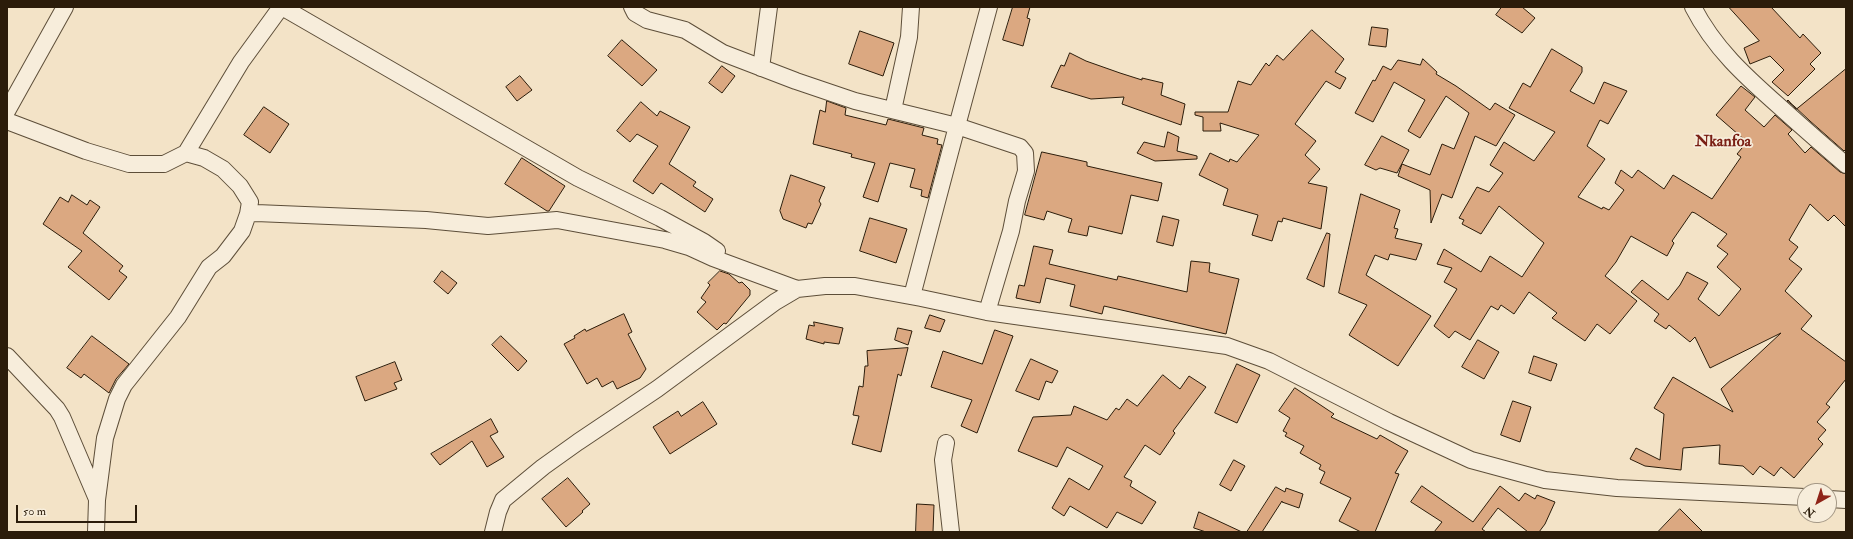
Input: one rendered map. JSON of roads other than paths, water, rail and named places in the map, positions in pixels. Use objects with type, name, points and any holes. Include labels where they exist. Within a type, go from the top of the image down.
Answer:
[{"type":"street","points":[[7,111],[65,7]]},
{"type":"street","points":[[7,121],[79,148],[129,164],[164,164],[186,153],[242,62],[281,7],[578,178],[704,242],[744,270]]},
{"type":"street","points":[[632,7],[635,13],[647,20],[686,30],[723,53],[761,68],[855,100],[957,126],[1020,147],[1025,153],[1027,162],[1026,171],[1017,202],[1011,232],[987,312]]},
{"type":"street","points":[[761,68],[769,7]]},
{"type":"street","points":[[893,110],[909,37],[911,7]]},
{"type":"street","points":[[912,296],[989,7]]},
{"type":"street","points":[[1693,7],[1700,22],[1718,47],[1740,72],[1846,165]]},
{"type":"street","points":[[96,532],[97,500],[105,438],[117,399],[124,385],[178,317],[209,267],[223,256],[242,231],[248,214],[250,202],[240,186],[223,169],[204,158],[186,153]]},
{"type":"street","points":[[248,214],[256,213],[426,220],[488,226],[557,220],[665,240],[689,247],[744,270],[797,289]]},
{"type":"street","points":[[493,532],[503,500],[513,490],[578,442],[657,389],[775,302],[797,289],[825,286],[855,286],[912,296],[987,312],[1235,349],[1269,361],[1389,422],[1471,460],[1546,480],[1617,488],[1797,497]]},
{"type":"street","points":[[7,356],[57,409],[62,417],[97,500]]},
{"type":"street","points":[[946,443],[943,460],[951,532]]},
{"type":"district","name":"Nkanfoa","points":[[1723,143]]}]
